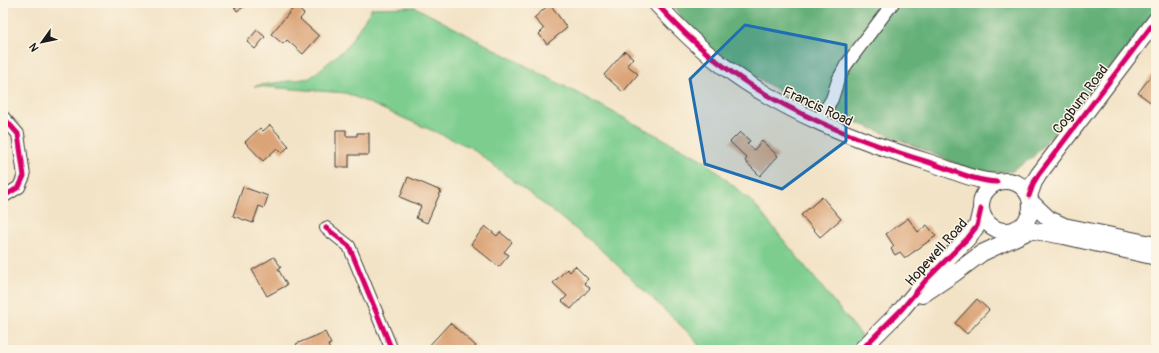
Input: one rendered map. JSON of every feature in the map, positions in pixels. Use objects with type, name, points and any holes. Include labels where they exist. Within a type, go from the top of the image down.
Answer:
[{"type":"street","name":"Francis Road","points":[[656,3],[694,42],[722,66],[765,94],[819,120],[901,154],[959,181],[973,191],[982,205]]},
{"type":"street","points":[[819,120],[832,99],[838,80],[846,65],[893,3]]},
{"type":"street","name":"Cogburn Road","points":[[1030,199],[1034,182],[1039,174],[1077,126],[1100,93],[1156,20]]},
{"type":"street","name":"Cogburn Road","points":[[1003,181],[1024,173],[1034,165],[1100,93]]},
{"type":"street","points":[[3,117],[18,134],[24,176],[19,187],[3,197]]},
{"type":"street","name":"Francis Road","points":[[901,154],[976,179],[1003,181]]},
{"type":"street","points":[[1156,245],[1064,226],[1049,219],[1030,199],[1021,186],[1003,181],[990,187],[984,193],[982,205],[984,217],[995,228],[1077,239],[1156,257]]},
{"type":"street","points":[[919,297],[1024,224],[1031,210],[1030,199]]},
{"type":"street","name":"Hopewell Road","points":[[861,350],[902,309],[926,280],[973,232],[979,220],[982,205]]},
{"type":"street","points":[[326,228],[349,246],[392,350]]},
{"type":"street","name":"Hopewell Road","points":[[902,309],[919,297],[978,241],[989,234],[1017,230]]},
{"type":"highlighted area","points":[[745,25],[846,45],[846,141],[782,189],[705,164],[690,79]]},
{"type":"green space","points":[[671,3],[1156,3],[1156,16],[1032,158],[1012,171],[980,174],[896,138],[782,93],[698,41]]},
{"type":"green space","points":[[415,7],[705,161],[754,204],[861,335],[871,350],[702,350],[692,336],[596,245],[470,147],[346,93],[254,86],[310,78],[347,47],[372,8]]},
{"type":"building","points":[[232,3],[250,3],[237,11]]},
{"type":"building","points":[[550,4],[567,28],[547,44],[539,34],[544,29],[534,18]]},
{"type":"building","points":[[295,6],[304,14],[300,19],[319,36],[303,54],[287,40],[283,44],[271,34]]},
{"type":"building","points":[[257,30],[265,37],[255,49],[247,42]]},
{"type":"building","points":[[625,51],[633,58],[627,65],[638,74],[623,92],[604,75]]},
{"type":"building","points":[[1156,69],[1156,106],[1138,93]]},
{"type":"building","points":[[270,125],[289,146],[282,153],[277,148],[263,161],[245,142],[260,128],[263,131]]},
{"type":"building","points":[[336,130],[346,130],[346,136],[357,136],[357,133],[369,133],[369,155],[349,155],[349,167],[336,167]]},
{"type":"building","points":[[740,132],[750,141],[747,144],[754,150],[762,141],[778,156],[760,176],[745,161],[747,158],[730,142]]},
{"type":"building","points":[[408,177],[441,191],[427,223],[416,218],[421,206],[400,197]]},
{"type":"building","points":[[243,187],[268,196],[264,208],[259,206],[253,223],[233,216]]},
{"type":"building","points":[[822,197],[841,219],[820,237],[801,215]]},
{"type":"building","points":[[908,218],[918,232],[927,225],[936,236],[905,258],[900,252],[895,255],[891,249],[894,246],[886,234]]},
{"type":"building","points":[[485,226],[497,236],[500,232],[512,242],[504,252],[509,255],[499,267],[471,244]]},
{"type":"building","points":[[274,257],[281,267],[278,269],[287,285],[267,296],[252,270]]},
{"type":"building","points":[[575,266],[588,279],[584,283],[590,288],[571,309],[562,301],[567,296],[553,283],[567,269],[570,272]]},
{"type":"building","points":[[977,299],[989,310],[967,334],[955,323]]},
{"type":"building","points":[[450,323],[476,346],[472,350],[427,350],[426,349]]},
{"type":"building","points":[[325,332],[331,344],[328,345],[330,350],[299,350],[296,344]]},
{"type":"cycle path","points":[[656,3],[688,36],[722,65],[769,96],[795,110],[847,134],[874,144],[970,177],[997,182]]},
{"type":"cycle path","points":[[1029,196],[1034,182],[1039,174],[1156,20]]},
{"type":"cycle path","points":[[3,117],[18,134],[24,176],[19,187],[3,197]]},
{"type":"cycle path","points":[[861,350],[902,309],[926,280],[967,239],[977,226],[981,209]]},
{"type":"cycle path","points":[[326,228],[349,246],[392,350]]}]
